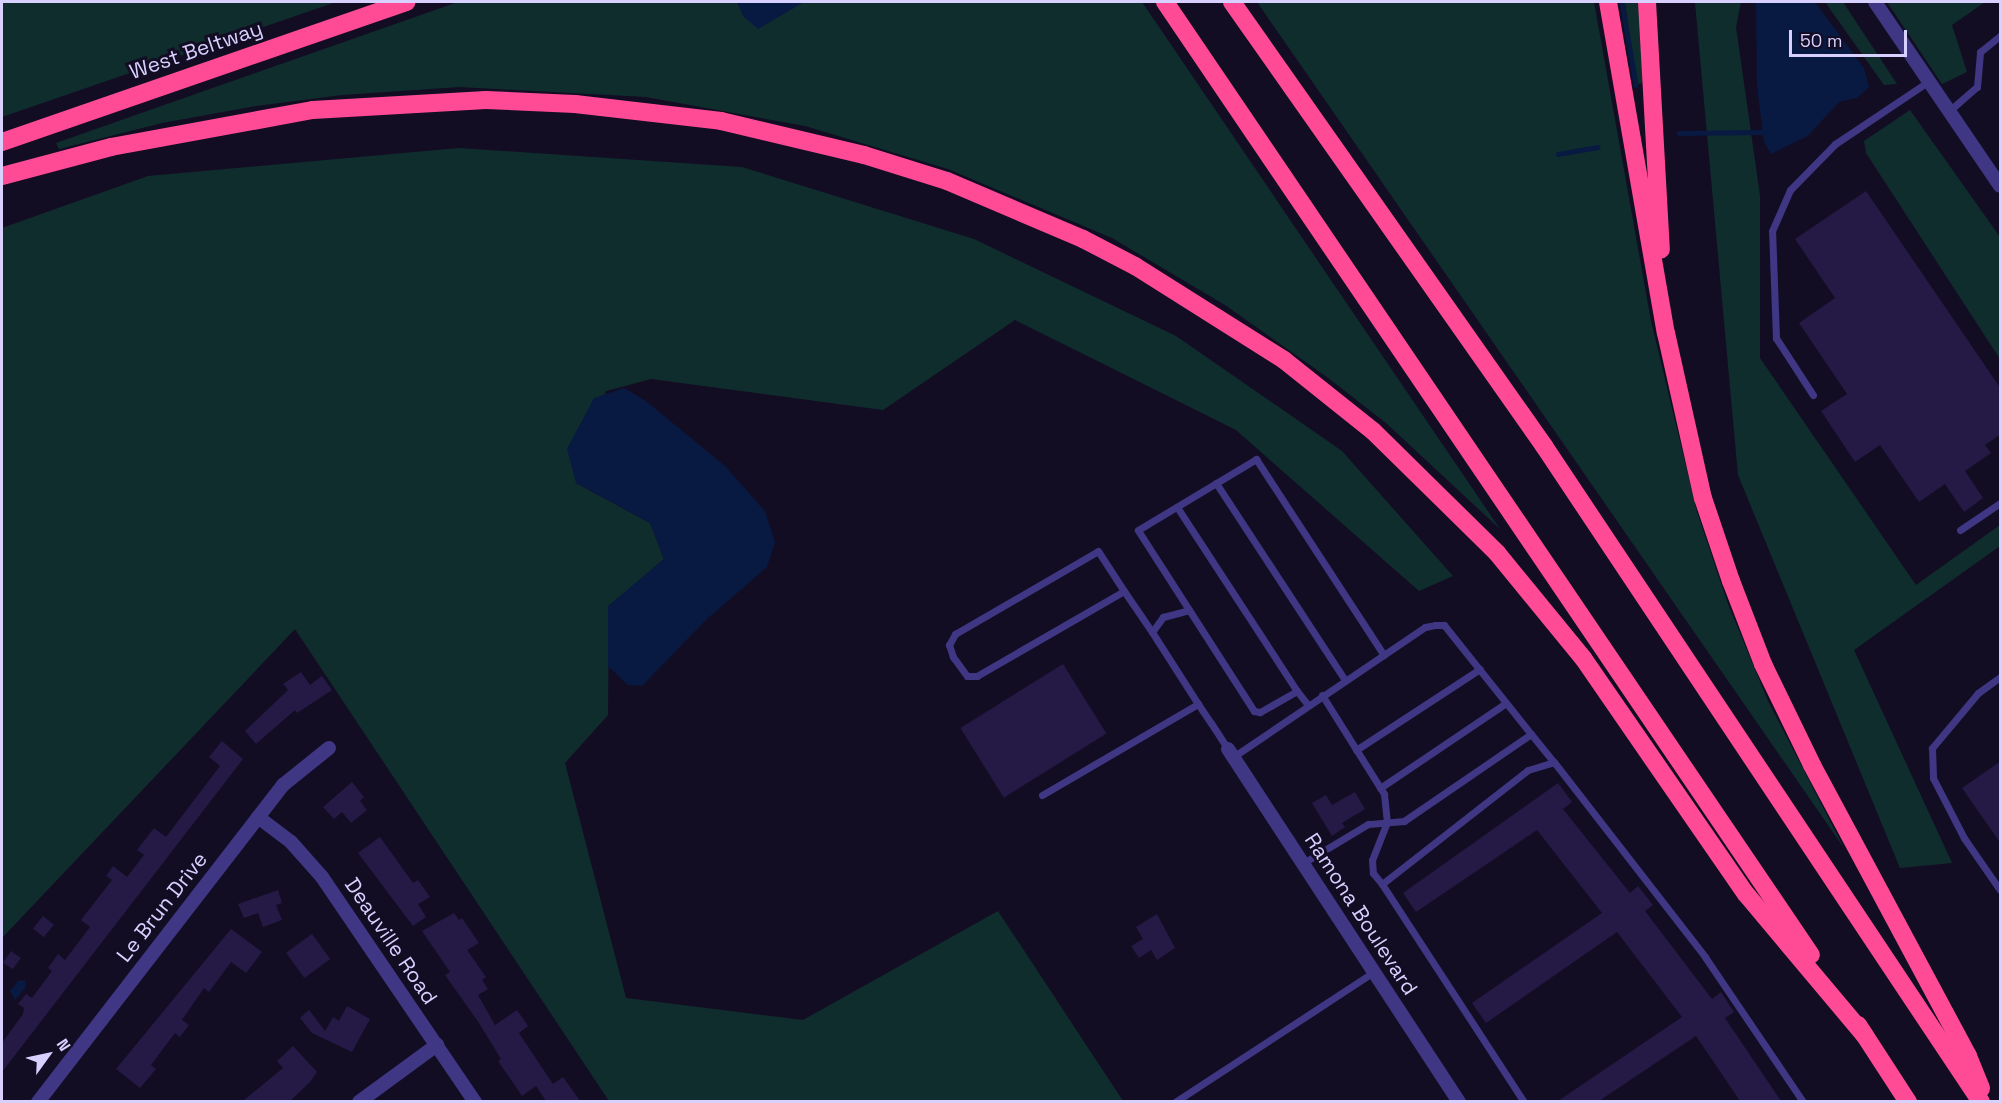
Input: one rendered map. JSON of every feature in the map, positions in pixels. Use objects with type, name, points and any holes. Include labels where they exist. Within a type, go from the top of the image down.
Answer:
[{"type":"highway","name":"West Beltway","points":[[2,142],[406,2]]},
{"type":"highway","points":[[1165,2],[1908,1101]]},
{"type":"highway","points":[[1232,2],[1544,446],[1981,1101]]},
{"type":"highway","points":[[1608,2],[1666,333],[1703,498],[1763,664],[1812,765],[1968,1056],[1987,1101]]},
{"type":"highway","points":[[1647,2],[1666,333]]},
{"type":"highway","points":[[2,176],[111,147],[313,110],[486,100],[575,104],[721,121],[864,154],[947,181],[1083,239],[1135,266],[1284,360],[1373,431],[1489,545],[1583,658],[1746,894],[1865,1036]]},
{"type":"street","points":[[1875,2],[2001,186]]},
{"type":"street","name":"Le Brun Drive","points":[[38,1101],[284,785],[329,748]]},
{"type":"street","name":"Ramona Boulevard","points":[[1231,753],[1459,1101]]},
{"type":"street","name":"Deauville Road","points":[[258,817],[291,842],[322,877],[476,1101]]},
{"type":"street","points":[[358,1101],[437,1045]]},
{"type":"lane","points":[[1949,111],[1977,87],[1980,52],[2001,36]]},
{"type":"lane","points":[[1813,394],[1776,338],[1772,231],[1790,190],[1835,144],[1929,81]]},
{"type":"lane","points":[[1297,691],[1260,712],[1254,711],[1138,530],[1256,459],[1384,655]]},
{"type":"lane","points":[[1216,483],[1346,680]]},
{"type":"lane","points":[[1960,530],[2001,503]]},
{"type":"lane","points":[[1177,507],[1308,705]]},
{"type":"lane","points":[[1124,591],[977,676],[967,675],[953,657],[949,645],[955,634],[1098,551],[1231,753],[1425,627],[1444,625],[1554,762],[1705,957],[1803,1101]]},
{"type":"lane","points":[[1152,632],[1163,617],[1189,610]]},
{"type":"lane","points":[[1356,750],[1480,669]]},
{"type":"lane","points":[[2001,677],[1978,693],[1932,748],[1933,778],[1964,838],[2001,890]]},
{"type":"lane","points":[[1322,695],[1380,789],[1387,822],[1372,860],[1373,873],[1524,1101]]},
{"type":"lane","points":[[1380,789],[1506,703]]},
{"type":"lane","points":[[1042,795],[1198,704]]},
{"type":"lane","points":[[1303,863],[1368,824],[1404,821],[1531,734]]},
{"type":"lane","points":[[1382,884],[1528,770],[1554,762]]},
{"type":"lane","points":[[1174,1101],[1374,972]]},
{"type":"green space","points":[[2,2],[336,2],[2,117]]},
{"type":"green space","points":[[458,2],[737,2],[744,17],[804,2],[1142,2],[1500,529],[1386,423],[1327,377],[1225,305],[1112,238],[948,169],[805,126],[646,97],[459,87],[342,95],[256,106],[162,123],[59,149],[56,143]]},
{"type":"green space","points":[[1257,2],[1594,2],[1651,321],[1697,512],[1728,604],[1768,701],[1844,848]]},
{"type":"green space","points":[[1625,2],[1641,2],[1643,73],[1642,83],[1636,85]]},
{"type":"green space","points":[[1695,2],[1741,2],[1736,27],[1760,196],[1760,358],[1916,585],[2000,525],[2000,546],[1854,650],[1952,863],[1900,868],[1738,475]]},
{"type":"green space","points":[[1825,2],[1843,2],[1897,84],[1884,85]]},
{"type":"green space","points":[[1887,2],[1985,2],[1952,25],[1967,72],[1942,84]]},
{"type":"green space","points":[[1910,110],[2000,237],[2000,359],[1866,153],[1864,141]]},
{"type":"green space","points":[[459,148],[742,167],[974,239],[1176,336],[1342,451],[1453,576],[1419,591],[1236,430],[1015,320],[883,410],[651,379],[606,391],[576,483],[650,523],[664,559],[609,606],[608,715],[565,763],[626,998],[803,1020],[998,911],[1123,1101],[609,1101],[295,629],[2,938],[2,228],[148,176]]},
{"type":"water","points":[[737,2],[804,2],[758,29],[744,17]]},
{"type":"water","points":[[1756,2],[1815,2],[1864,68],[1869,87],[1857,98],[1839,102],[1808,136],[1771,154],[1764,142],[1757,87]]},
{"type":"water","points":[[624,388],[646,401],[725,466],[765,511],[775,542],[767,567],[707,619],[642,686],[628,685],[608,666],[608,606],[664,559],[650,523],[576,483],[567,449],[594,398]]},
{"type":"water","points":[[25,980],[26,987],[15,1000],[10,991],[18,981]]},
{"type":"building","points":[[1866,191],[2001,389],[2001,434],[1985,445],[1991,453],[1965,471],[1983,498],[1964,512],[1945,484],[1919,502],[1880,445],[1855,462],[1821,411],[1847,394],[1799,323],[1835,298],[1795,239]]},
{"type":"building","points":[[1063,664],[1106,734],[1004,798],[960,728]]},
{"type":"building","points":[[301,672],[310,685],[322,676],[332,690],[297,713],[295,710],[256,744],[245,731],[288,690],[283,684]]},
{"type":"building","points":[[222,741],[243,759],[2,1072],[2,1043],[23,1014],[24,1008],[18,1004],[26,994],[32,998],[52,971],[48,968],[58,954],[65,960],[90,927],[81,920],[112,880],[106,876],[113,866],[127,877],[144,855],[137,850],[154,828],[166,837],[220,766],[209,757]]},
{"type":"building","points":[[2001,761],[2001,844],[1962,788]]},
{"type":"building","points":[[352,782],[364,797],[360,801],[367,810],[351,823],[342,812],[334,819],[323,807]]},
{"type":"building","points":[[1558,783],[1572,802],[1563,809],[1630,893],[1638,886],[1653,905],[1645,911],[1712,999],[1721,992],[1734,1012],[1725,1018],[1781,1101],[1740,1101],[1696,1036],[1599,1101],[1558,1101],[1682,1017],[1617,932],[1486,1023],[1472,1003],[1602,913],[1537,830],[1416,912],[1403,893]]},
{"type":"building","points":[[1355,792],[1365,809],[1342,823],[1345,827],[1332,836],[1312,803],[1326,795],[1332,805]]},
{"type":"building","points":[[380,837],[413,883],[418,880],[430,897],[418,904],[426,917],[413,926],[358,853]]},
{"type":"building","points":[[278,890],[282,903],[276,905],[282,920],[263,927],[258,913],[244,918],[238,904]]},
{"type":"building","points":[[454,913],[459,920],[462,918],[479,943],[467,950],[486,977],[482,980],[488,989],[478,995],[495,1025],[517,1010],[528,1026],[519,1033],[553,1084],[563,1077],[580,1101],[546,1101],[536,1086],[522,1096],[498,1061],[501,1059],[445,975],[450,972],[422,931]]},
{"type":"building","points":[[1157,914],[1175,948],[1157,960],[1151,950],[1139,958],[1131,946],[1143,939],[1136,927]]},
{"type":"building","points":[[43,916],[54,925],[44,937],[33,928]]},
{"type":"building","points":[[231,929],[262,952],[246,973],[231,962],[209,992],[204,988],[182,1020],[189,1025],[180,1037],[175,1033],[151,1065],[156,1069],[140,1088],[116,1069]]},
{"type":"building","points":[[312,934],[330,959],[304,978],[286,953]]},
{"type":"building","points":[[11,951],[21,958],[13,969],[3,962]]},
{"type":"building","points":[[347,1006],[370,1019],[352,1052],[312,1033],[300,1018],[309,1010],[325,1031],[333,1017],[339,1021]]},
{"type":"building","points":[[293,1046],[317,1072],[310,1082],[290,1101],[243,1101],[283,1068],[277,1061]]},
{"type":"waterway","points":[[1622,2],[1636,85]]},
{"type":"waterway","points":[[1679,133],[1763,132]]},
{"type":"waterway","points":[[1558,154],[1597,147]]}]
